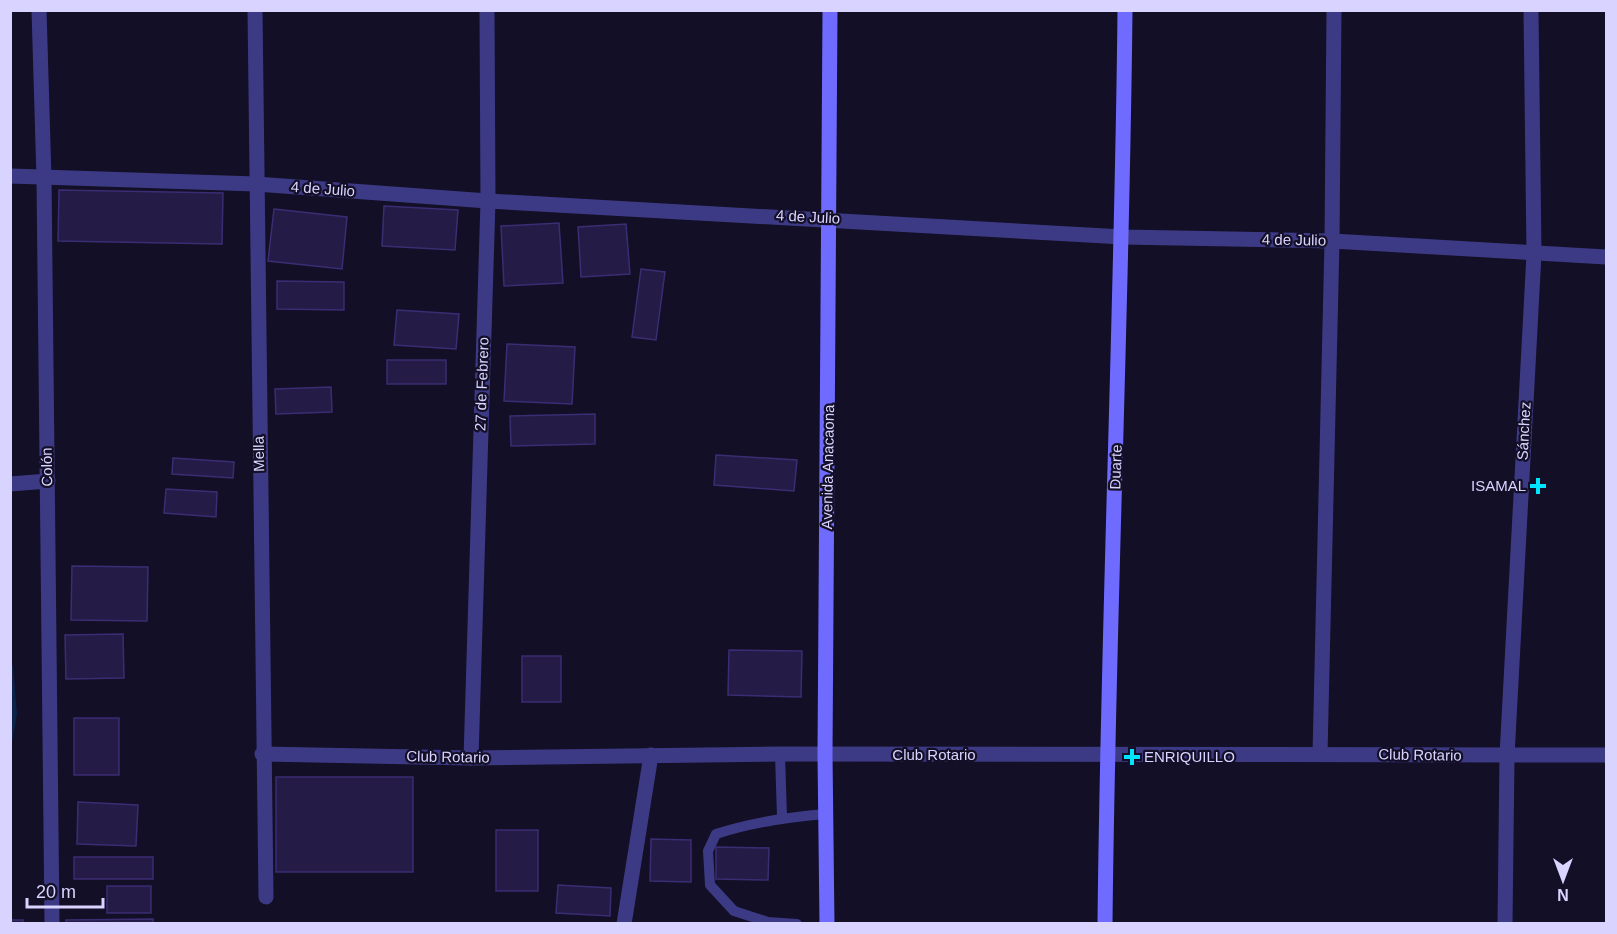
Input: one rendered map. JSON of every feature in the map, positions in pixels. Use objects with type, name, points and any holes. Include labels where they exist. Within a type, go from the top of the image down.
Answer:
[{"type":"main road","name":"Avenida Anacaona","points":[[827,924],[825,754],[830,10]]},
{"type":"main road","name":"Duarte","points":[[1105,924],[1107,756],[1122,237],[1125,10]]},
{"type":"street","name":"Colón","points":[[39,10],[44,178],[52,924]]},
{"type":"street","name":"Mella","points":[[255,10],[262,754],[266,897]]},
{"type":"street","name":"27 de Febrero","points":[[471,758],[488,201],[487,10]]},
{"type":"street","points":[[1320,753],[1332,241],[1334,10]]},
{"type":"street","name":"Sánchez","points":[[1505,924],[1507,756],[1534,255],[1531,10]]},
{"type":"street","name":"4 de Julio","points":[[10,176],[256,184],[488,201],[830,218],[1122,237],[1332,241],[1534,255],[1606,257]]},
{"type":"street","points":[[10,484],[48,482]]},
{"type":"street","name":"Club Rotario","points":[[262,754],[471,758],[780,754],[1606,755]]},
{"type":"street","points":[[624,924],[651,755]]},
{"type":"lane","points":[[780,754],[782,817]]},
{"type":"lane","points":[[797,924],[768,922],[734,911],[710,885],[708,851],[716,834],[782,817],[826,814]]},
{"type":"water","points":[[11,664],[17,714],[11,748]]},
{"type":"building","points":[[59,190],[223,193],[222,244],[58,241]]},
{"type":"building","points":[[384,206],[458,210],[455,250],[382,246]]},
{"type":"building","points":[[274,209],[347,217],[342,269],[268,261]]},
{"type":"building","points":[[559,223],[563,283],[504,286],[501,226]]},
{"type":"building","points":[[626,224],[630,274],[581,277],[578,227]]},
{"type":"building","points":[[641,269],[665,272],[656,340],[632,337]]},
{"type":"building","points":[[277,281],[344,282],[344,310],[277,309]]},
{"type":"building","points":[[397,310],[459,314],[456,349],[394,345]]},
{"type":"building","points":[[507,344],[575,347],[572,404],[504,401]]},
{"type":"building","points":[[387,360],[446,360],[446,384],[387,384]]},
{"type":"building","points":[[331,387],[332,412],[276,414],[275,389]]},
{"type":"building","points":[[595,414],[595,444],[511,446],[510,416]]},
{"type":"building","points":[[716,455],[797,460],[794,491],[714,485]]},
{"type":"building","points":[[173,458],[234,462],[233,478],[172,474]]},
{"type":"building","points":[[166,489],[217,492],[216,517],[164,513]]},
{"type":"building","points":[[72,566],[148,567],[147,621],[71,620]]},
{"type":"building","points":[[123,634],[124,678],[66,679],[65,635]]},
{"type":"building","points":[[729,650],[802,651],[801,697],[728,695]]},
{"type":"building","points":[[522,656],[561,656],[561,702],[522,702]]},
{"type":"building","points":[[74,718],[119,718],[119,775],[74,775]]},
{"type":"building","points":[[276,777],[413,777],[413,872],[276,872]]},
{"type":"building","points":[[78,802],[138,805],[136,846],[77,844]]},
{"type":"building","points":[[496,830],[538,830],[538,891],[496,891]]},
{"type":"building","points":[[651,839],[691,840],[691,882],[650,881]]},
{"type":"building","points":[[716,847],[769,848],[768,880],[716,879]]},
{"type":"building","points":[[74,857],[153,857],[153,879],[74,879]]},
{"type":"building","points":[[558,885],[611,888],[610,916],[556,913]]},
{"type":"building","points":[[107,886],[151,886],[151,913],[107,913]]},
{"type":"building","points":[[153,919],[153,924],[66,924],[66,920]]},
{"type":"building","points":[[10,920],[23,920],[23,924],[10,924]]},
{"type":"place","name":"ISAMAL","points":[[1538,486]]},
{"type":"place","name":"ENRIQUILLO","points":[[1132,757]]}]
